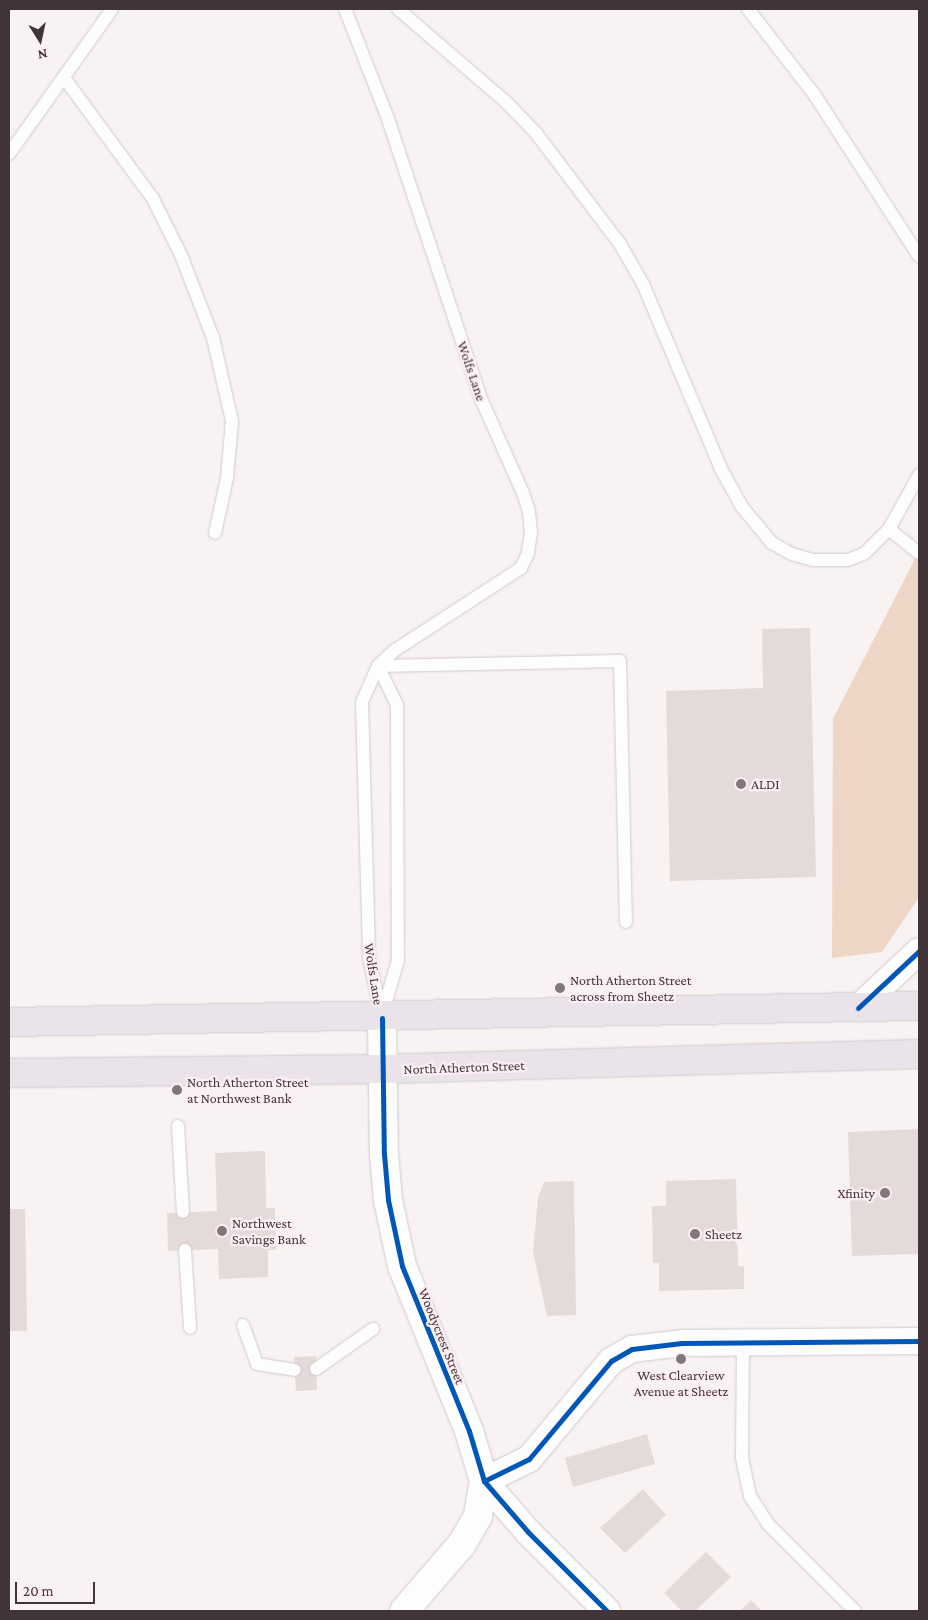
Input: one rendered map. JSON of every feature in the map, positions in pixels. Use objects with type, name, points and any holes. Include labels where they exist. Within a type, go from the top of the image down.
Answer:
[{"type":"main road","points":[[9,1022],[382,1018],[919,1006]]},
{"type":"main road","name":"North Atherton Street","points":[[9,1073],[382,1069],[919,1054]]},
{"type":"street","points":[[858,1008],[919,951]]},
{"type":"street","name":"Woodycrest Street","points":[[382,1018],[382,1069],[388,1200],[402,1266],[469,1431],[484,1481],[528,1532],[607,1611]]},
{"type":"street","points":[[404,1611],[461,1544],[478,1516],[484,1481],[529,1459],[611,1360],[632,1349],[743,1342],[919,1341]]},
{"type":"lane","points":[[9,154],[65,79],[112,9]]},
{"type":"lane","name":"Wolfs Lane","points":[[345,9],[388,118],[482,401],[524,493],[530,511],[531,533],[528,553],[521,568],[395,650],[378,666],[362,702],[369,958],[382,1018]]},
{"type":"lane","points":[[398,9],[505,101],[536,133],[620,244],[643,284],[721,469],[742,507],[772,543],[792,554],[813,560],[848,560],[866,553],[889,529],[919,475]]},
{"type":"lane","points":[[748,9],[814,94],[919,256]]},
{"type":"lane","points":[[65,79],[153,199],[181,255],[213,338],[232,421],[227,478],[215,533]]},
{"type":"lane","points":[[889,529],[919,554]]},
{"type":"lane","points":[[378,666],[620,661],[626,922]]},
{"type":"lane","name":"Wolfs Lane","points":[[378,666],[397,705],[398,960],[382,1018]]},
{"type":"lane","points":[[178,1126],[183,1212]]},
{"type":"lane","points":[[185,1250],[190,1328]]},
{"type":"lane","points":[[243,1325],[257,1364],[295,1370]]},
{"type":"lane","points":[[316,1369],[373,1329]]},
{"type":"lane","points":[[743,1342],[742,1458],[750,1496],[768,1524],[855,1611]]},
{"type":"shaded area","points":[[919,551],[919,897],[882,952],[832,958],[833,719]]},
{"type":"building","name":"ALDI","points":[[810,628],[816,877],[670,881],[666,691],[763,688],[762,629]]},
{"type":"building","name":"Xfinity","points":[[919,1129],[919,1254],[852,1256],[848,1132]]},
{"type":"building","name":"Northwest Savings Bank","points":[[265,1151],[266,1208],[275,1208],[276,1250],[268,1250],[268,1277],[219,1279],[218,1249],[168,1251],[167,1213],[217,1211],[215,1153]]},
{"type":"building","name":"Sheetz","points":[[736,1179],[738,1266],[744,1266],[744,1289],[659,1291],[659,1263],[653,1263],[652,1206],[666,1206],[666,1181]]},
{"type":"building","points":[[574,1181],[576,1315],[547,1316],[533,1251],[538,1198],[544,1182]]},
{"type":"building","points":[[9,1209],[25,1209],[27,1331],[9,1331]]},
{"type":"building","points":[[316,1356],[317,1390],[296,1391],[294,1357]]},
{"type":"building","points":[[647,1434],[655,1464],[573,1487],[565,1458]]},
{"type":"building","points":[[643,1489],[666,1515],[625,1553],[600,1528]]},
{"type":"building","points":[[706,1552],[731,1577],[695,1611],[682,1611],[664,1593]]},
{"type":"building","points":[[751,1600],[762,1611],[740,1611]]},
{"type":"cycle path","points":[[858,1008],[919,951]]},
{"type":"cycle path","points":[[382,1018],[384,1154],[388,1200],[402,1266],[469,1431],[484,1481],[528,1532],[607,1611]]},
{"type":"cycle path","points":[[484,1481],[529,1459],[611,1361],[632,1349],[682,1343],[919,1341]]},
{"type":"place","name":"ALDI","points":[[741,784]]},
{"type":"place","name":"North Atherton Street across from Sheetz","points":[[560,988]]},
{"type":"place","name":"North Atherton Street at Northwest Bank","points":[[177,1090]]},
{"type":"place","name":"Xfinity","points":[[885,1193]]},
{"type":"place","name":"Northwest Savings Bank","points":[[222,1231]]},
{"type":"place","name":"Sheetz","points":[[695,1234]]},
{"type":"place","name":"West Clearview Avenue at Sheetz","points":[[681,1359]]}]
